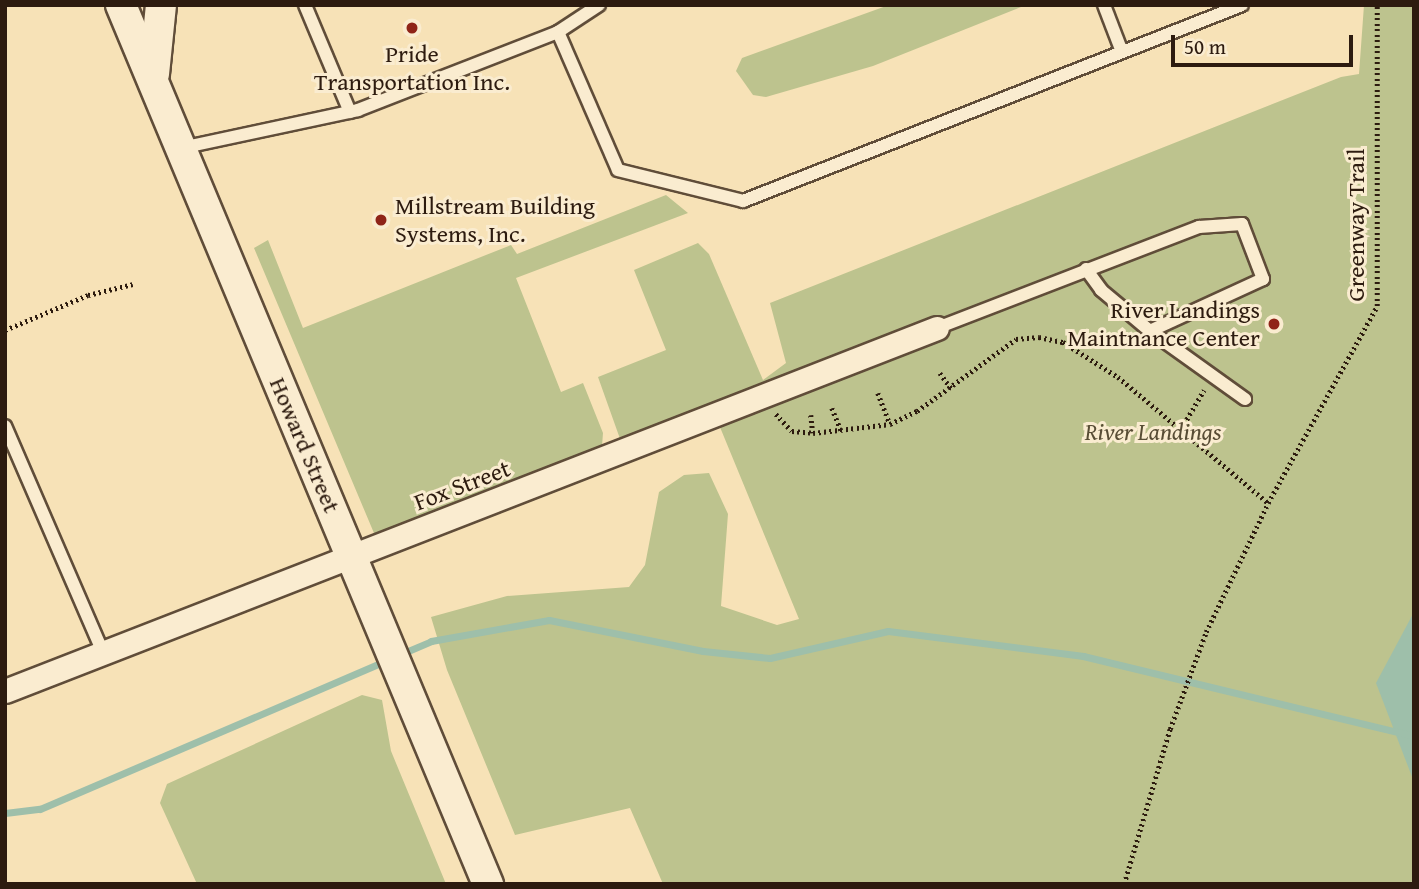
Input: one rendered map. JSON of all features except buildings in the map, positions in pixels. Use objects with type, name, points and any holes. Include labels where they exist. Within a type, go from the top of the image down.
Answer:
[{"type":"street","name":"Howard Street","points":[[121,5],[488,884]]},
{"type":"street","points":[[153,82],[161,5]]},
{"type":"street","name":"Fox Street","points":[[5,691],[937,328]]},
{"type":"lane","points":[[305,5],[350,112]]},
{"type":"lane","points":[[181,148],[350,112],[558,32],[599,5]]},
{"type":"lane","points":[[1104,5],[1122,52]]},
{"type":"lane","points":[[558,32],[618,170],[743,201],[1242,5]]},
{"type":"lane","points":[[937,328],[1199,227],[1242,224],[1263,279],[1150,331]]},
{"type":"lane","points":[[1086,270],[1101,290],[1150,331],[1214,374],[1245,399]]},
{"type":"lane","points":[[5,426],[103,653]]},
{"type":"path","name":"Greenway Trail","points":[[1124,884],[1170,729],[1206,632],[1268,503],[1377,306],[1377,5]]},
{"type":"path","points":[[5,330],[88,295],[133,284]]},
{"type":"path","points":[[766,395],[792,431],[842,431],[890,424],[951,388],[1016,338],[1039,337],[1063,342],[1118,377],[1268,503]]},
{"type":"path","points":[[940,373],[951,388]]},
{"type":"path","points":[[1181,429],[1214,374]]},
{"type":"path","points":[[878,393],[890,424]]},
{"type":"path","points":[[832,408],[842,431]]},
{"type":"path","points":[[811,415],[813,433]]},
{"type":"green space","points":[[889,5],[1026,5],[873,66],[766,97],[753,95],[736,71],[742,58]]},
{"type":"green space","name":"River Landings","points":[[1364,5],[1414,5],[1414,884],[663,884],[630,808],[515,835],[447,670],[431,617],[507,596],[629,587],[645,565],[659,492],[684,475],[709,473],[728,514],[721,606],[777,625],[799,619],[715,415],[624,450],[598,377],[666,350],[634,270],[698,243],[709,254],[763,380],[786,363],[770,303],[1341,77],[1359,74]]},
{"type":"green space","points":[[666,195],[688,213],[516,278],[561,392],[583,383],[603,433],[601,459],[379,545],[254,248],[268,240],[303,328],[511,245],[517,254]]},
{"type":"green space","points":[[362,695],[382,700],[391,751],[446,884],[197,884],[160,803],[167,784]]},
{"type":"shaded area","points":[[1414,612],[1414,782],[1376,683]]},
{"type":"waterway","points":[[401,654],[431,641],[549,620],[703,651],[770,658],[888,631],[1083,656],[1414,736]]},
{"type":"waterway","points":[[5,813],[40,809],[387,660]]},
{"type":"place","name":"Pride Transportation Inc.","points":[[412,28]]},
{"type":"place","name":"Millstream Building Systems, Inc.","points":[[381,220]]},
{"type":"place","name":"River Landings Maintnance Center","points":[[1274,324]]}]
